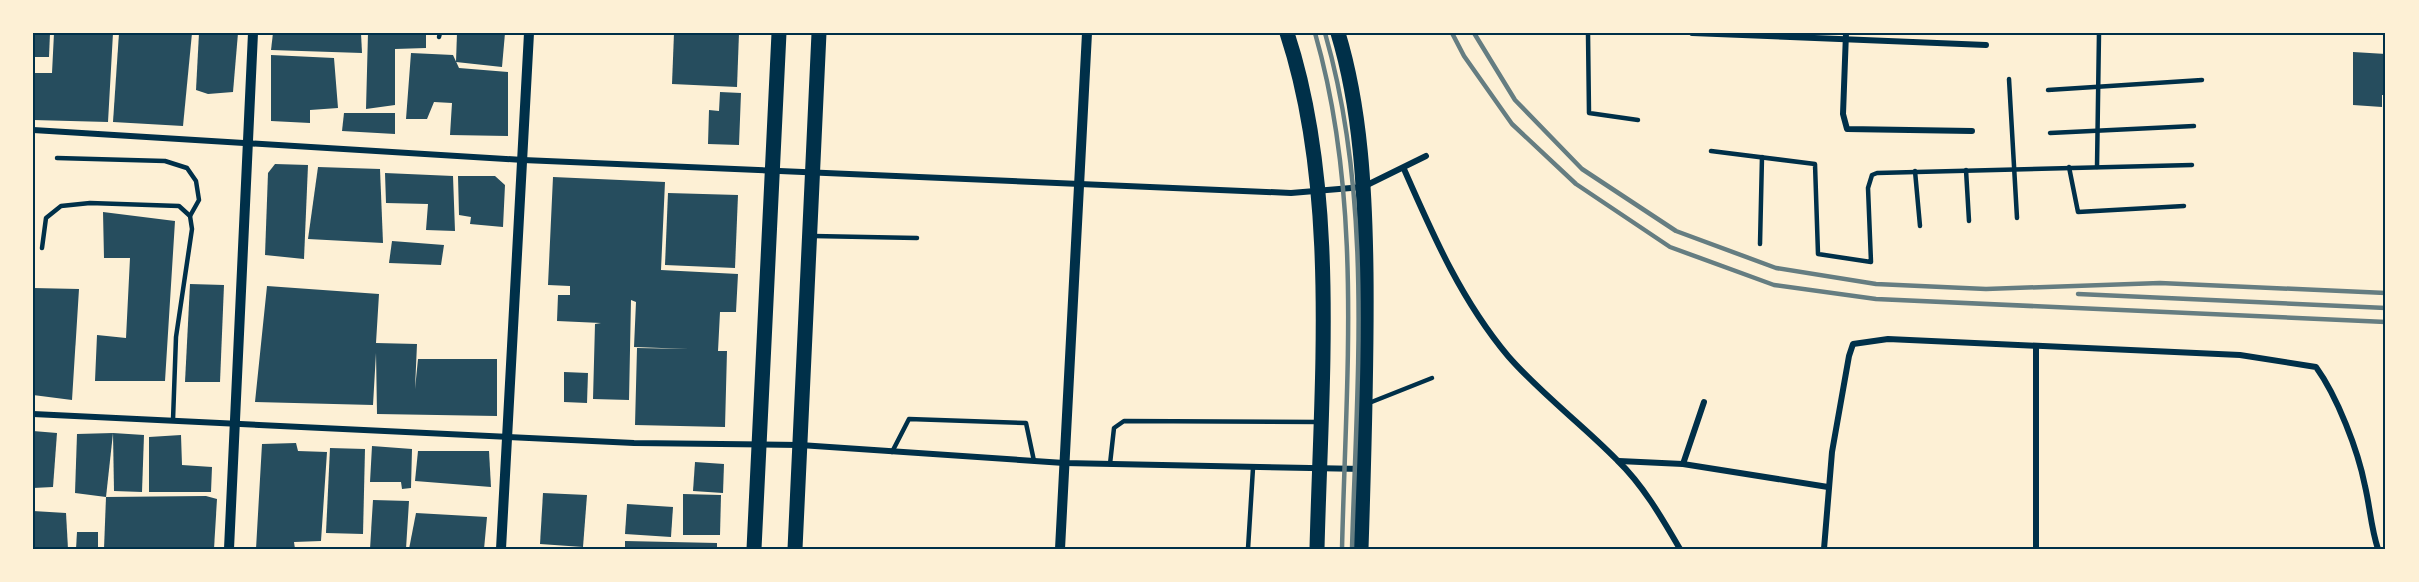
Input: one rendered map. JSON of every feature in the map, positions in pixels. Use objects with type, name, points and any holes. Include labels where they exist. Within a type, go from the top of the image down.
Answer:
[{"type":"main road","points":[[754,549],[779,33]]},
{"type":"main road","points":[[795,549],[819,33]]},
{"type":"main road","points":[[1287,33],[1307,117],[1317,193],[1321,283],[1317,549]]},
{"type":"main road","points":[[1340,36],[1357,130],[1363,187],[1366,404],[1361,549]]},
{"type":"street","points":[[229,549],[253,33]]},
{"type":"street","points":[[501,549],[529,33]]},
{"type":"street","points":[[1060,549],[1087,33]]},
{"type":"street","points":[[1692,33],[1846,36],[1986,45]]},
{"type":"street","points":[[1846,36],[1843,114],[1847,129],[1972,131]]},
{"type":"street","points":[[33,130],[523,160],[773,170],[813,174],[1317,193],[1363,187],[1404,169],[1426,156]]},
{"type":"street","points":[[1404,169],[1432,233],[1480,321],[1510,358],[1619,461],[1663,519],[1680,549]]},
{"type":"street","points":[[1824,549],[1828,487],[1845,372],[1853,344],[1888,339],[2240,355],[2316,367],[2355,453],[2365,483],[2372,530],[2378,549]]},
{"type":"street","points":[[2036,346],[2036,549]]},
{"type":"street","points":[[1683,464],[1704,402]]},
{"type":"street","points":[[33,414],[634,443],[800,445],[1064,463],[1363,469]]},
{"type":"street","points":[[1619,461],[1683,464],[1828,487]]},
{"type":"lane","points":[[1588,33],[1588,112],[1638,120]]},
{"type":"lane","points":[[2097,167],[2098,33]]},
{"type":"lane","points":[[2009,79],[2016,168],[2017,218]]},
{"type":"lane","points":[[2048,90],[2202,80]]},
{"type":"lane","points":[[2050,133],[2194,126]]},
{"type":"lane","points":[[1711,151],[1815,164],[1818,254],[1871,262],[1869,180],[1877,173],[2192,165]]},
{"type":"lane","points":[[1760,244],[1762,157]]},
{"type":"lane","points":[[57,158],[165,161],[187,168],[196,181],[199,200],[190,216],[192,229],[190,250],[176,337],[173,420]]},
{"type":"lane","points":[[2069,167],[2078,212],[2184,206]]},
{"type":"lane","points":[[1966,170],[1969,221]]},
{"type":"lane","points":[[1915,171],[1920,226]]},
{"type":"lane","points":[[42,248],[46,218],[61,206],[90,203],[179,206],[190,216]]},
{"type":"lane","points":[[810,236],[917,238]]},
{"type":"lane","points":[[1366,404],[1432,378]]},
{"type":"lane","points":[[892,452],[909,419],[1026,423],[1034,461]]},
{"type":"lane","points":[[1110,464],[1114,428],[1124,421],[1320,422]]},
{"type":"lane","points":[[1248,549],[1253,468]]},
{"type":"building","points":[[33,33],[50,33],[49,57],[33,57]]},
{"type":"building","points":[[54,33],[113,33],[108,122],[33,120],[33,73],[52,73]]},
{"type":"building","points":[[119,33],[192,33],[183,126],[113,122]]},
{"type":"building","points":[[199,33],[238,33],[233,92],[208,94],[196,90]]},
{"type":"building","points":[[273,33],[361,33],[362,53],[271,50]]},
{"type":"building","points":[[368,33],[426,33],[426,48],[395,49],[395,105],[366,109]]},
{"type":"building","points":[[457,33],[505,33],[502,67],[456,62]]},
{"type":"building","points":[[674,33],[739,33],[737,87],[672,84]]},
{"type":"building","points":[[2353,52],[2386,54],[2386,95],[2382,95],[2382,107],[2353,105]]},
{"type":"building","points":[[411,53],[453,55],[459,68],[508,72],[508,136],[450,135],[452,103],[434,102],[427,119],[406,119]]},
{"type":"building","points":[[271,55],[334,58],[338,108],[310,110],[310,123],[271,121]]},
{"type":"building","points":[[720,92],[741,93],[739,145],[708,144],[709,110],[719,111]]},
{"type":"building","points":[[344,113],[395,113],[395,134],[342,131]]},
{"type":"building","points":[[275,164],[308,165],[304,259],[265,255],[268,173]]},
{"type":"building","points":[[318,167],[380,169],[383,243],[308,239]]},
{"type":"building","points":[[385,173],[453,176],[455,231],[426,230],[428,204],[386,203]]},
{"type":"building","points":[[458,176],[495,176],[505,185],[503,227],[470,224],[471,217],[459,215]]},
{"type":"building","points":[[553,177],[665,182],[661,270],[738,274],[736,312],[720,312],[718,351],[727,351],[725,427],[635,425],[637,348],[689,349],[634,347],[636,302],[631,300],[629,400],[593,399],[595,324],[601,323],[557,321],[558,295],[570,295],[570,286],[548,285]]},
{"type":"building","points":[[668,193],[738,195],[735,268],[665,265]]},
{"type":"building","points":[[103,212],[175,221],[165,381],[95,381],[97,335],[126,338],[130,258],[104,258]]},
{"type":"building","points":[[392,241],[444,245],[441,265],[389,263]]},
{"type":"building","points":[[190,284],[224,285],[220,382],[185,382]]},
{"type":"building","points":[[267,286],[379,294],[376,343],[417,344],[415,389],[418,359],[497,359],[497,416],[377,414],[376,353],[373,405],[255,402]]},
{"type":"building","points":[[33,288],[79,289],[72,400],[33,395]]},
{"type":"building","points":[[564,372],[588,373],[587,403],[564,402]]},
{"type":"building","points":[[33,431],[57,433],[53,487],[33,488]]},
{"type":"building","points":[[113,433],[144,435],[142,492],[114,491]]},
{"type":"building","points":[[113,433],[106,497],[75,493],[77,434]]},
{"type":"building","points":[[181,435],[182,465],[212,467],[211,492],[149,492],[149,437]]},
{"type":"building","points":[[296,443],[298,451],[327,452],[321,541],[294,542],[295,549],[256,549],[262,444]]},
{"type":"building","points":[[372,446],[412,449],[411,488],[402,489],[401,482],[370,482]]},
{"type":"building","points":[[330,448],[365,449],[363,534],[326,533]]},
{"type":"building","points":[[418,451],[489,451],[491,487],[415,481]]},
{"type":"building","points":[[695,462],[724,464],[723,493],[693,491]]},
{"type":"building","points":[[543,493],[587,495],[583,547],[540,544]]},
{"type":"building","points":[[683,494],[721,495],[720,535],[683,535]]},
{"type":"building","points":[[206,496],[217,499],[214,549],[104,549],[106,497]]},
{"type":"building","points":[[373,500],[409,501],[406,549],[370,549]]},
{"type":"building","points":[[627,504],[673,507],[671,537],[625,534]]},
{"type":"building","points":[[33,511],[66,513],[68,549],[33,549]]},
{"type":"building","points":[[416,513],[487,517],[484,549],[409,549]]},
{"type":"building","points":[[77,532],[98,532],[98,549],[76,549]]},
{"type":"building","points":[[625,541],[717,543],[717,549],[625,549]]},
{"type":"railway","points":[[1315,33],[1330,96],[1340,160],[1346,224],[1348,354],[1342,549]]},
{"type":"railway","points":[[1325,33],[1340,96],[1350,160],[1356,224],[1358,354],[1352,549]]},
{"type":"railway","points":[[1452,33],[1464,56],[1512,124],[1576,184],[1670,247],[1774,285],[1876,299],[2386,322]]},
{"type":"railway","points":[[1474,33],[1515,100],[1582,169],[1676,231],[1776,268],[1876,284],[1986,289],[2160,283],[2386,293]]},
{"type":"railway","points":[[2078,294],[2386,308]]}]
